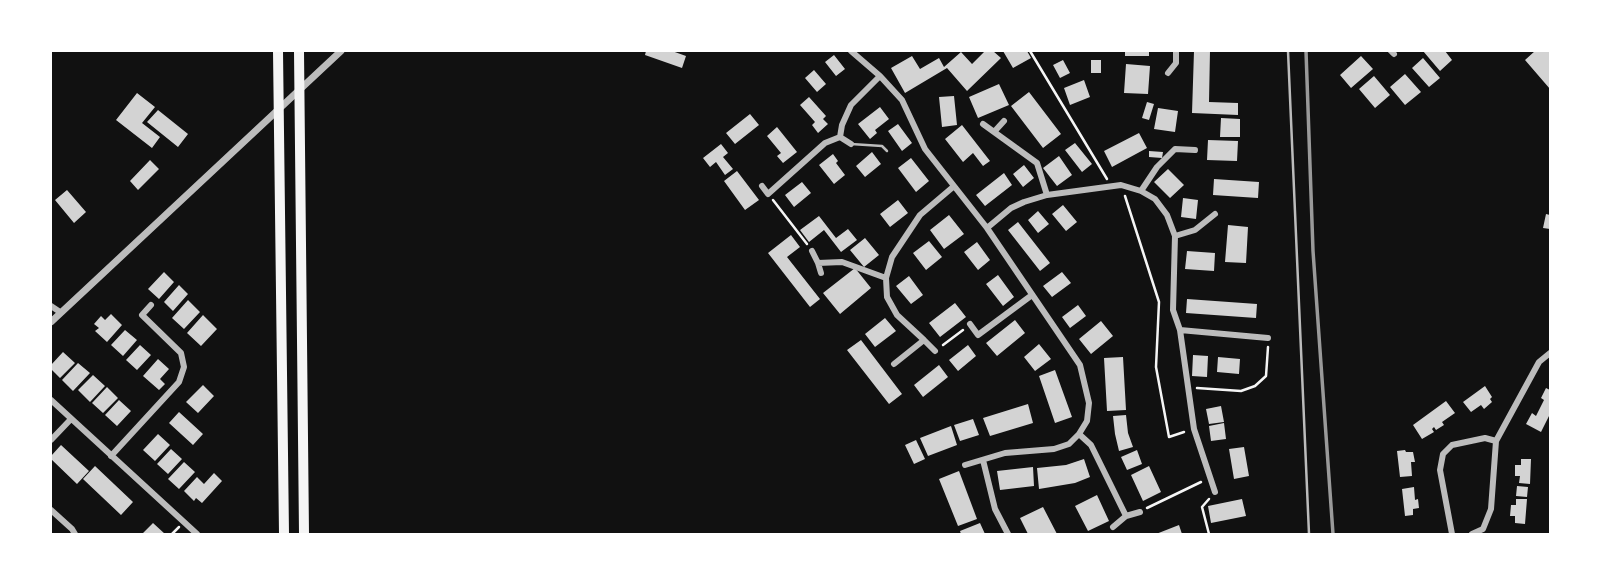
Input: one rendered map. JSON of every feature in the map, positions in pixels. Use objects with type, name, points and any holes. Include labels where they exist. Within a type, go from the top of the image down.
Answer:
[{"type":"highway","points":[[278,51],[284,534]]},
{"type":"highway","points":[[299,51],[304,534]]},
{"type":"street","points":[[51,322],[341,51]]},
{"type":"street","points":[[852,51],[902,100],[925,149],[987,228],[1080,365],[1089,403],[1087,421],[1080,434],[1069,444],[1054,449],[1006,453],[965,465]]},
{"type":"street","points":[[862,59],[868,51]]},
{"type":"street","points":[[1168,73],[1176,63],[1176,51]]},
{"type":"street","points":[[840,137],[842,125],[851,106],[880,76]]},
{"type":"street","points":[[994,132],[1004,121]]},
{"type":"street","points":[[983,124],[1037,163],[1047,195]]},
{"type":"street","points":[[840,137],[851,144]]},
{"type":"street","points":[[762,186],[768,194],[825,143],[840,137]]},
{"type":"street","points":[[1141,191],[1157,167],[1175,149],[1195,150]]},
{"type":"street","points":[[987,228],[1011,208],[1024,201],[1047,195],[1121,185],[1155,199],[1167,215],[1175,236],[1173,310],[1180,330],[1194,429],[1215,492]]},
{"type":"street","points":[[935,351],[897,316],[887,298],[886,278],[892,257],[920,215],[953,187]]},
{"type":"street","points":[[1175,236],[1195,230],[1215,214]]},
{"type":"street","points":[[812,251],[821,273]]},
{"type":"street","points":[[818,263],[842,262],[886,278]]},
{"type":"street","points":[[970,324],[978,335],[1032,295]]},
{"type":"street","points":[[111,456],[178,382],[184,367],[181,353],[142,315],[151,305]]},
{"type":"street","points":[[51,306],[60,312]]},
{"type":"street","points":[[1180,330],[1268,338]]},
{"type":"street","points":[[894,364],[924,340]]},
{"type":"street","points":[[1472,534],[1483,529],[1491,509],[1496,441],[1539,362],[1550,353]]},
{"type":"street","points":[[51,400],[197,534]]},
{"type":"street","points":[[51,440],[71,419]]},
{"type":"street","points":[[1080,434],[1091,445],[1126,516]]},
{"type":"street","points":[[1452,534],[1440,470],[1443,454],[1452,445],[1485,438],[1496,441]]},
{"type":"street","points":[[983,460],[995,509],[1007,534]]},
{"type":"street","points":[[51,510],[75,534]]},
{"type":"street","points":[[1113,527],[1126,516],[1140,512]]},
{"type":"lane","points":[[1288,51],[1309,534]]},
{"type":"lane","points":[[851,144],[882,146],[887,152]]},
{"type":"path","points":[[1030,51],[1110,185]]},
{"type":"path","points":[[1121,185],[1159,302],[1157,367],[1169,437],[1194,429]]},
{"type":"path","points":[[768,194],[812,251]]},
{"type":"path","points":[[935,351],[970,324]]},
{"type":"path","points":[[1187,388],[1241,391],[1255,386],[1266,376],[1268,338]]},
{"type":"path","points":[[1140,512],[1210,478]]},
{"type":"path","points":[[1209,534],[1202,507],[1215,492]]},
{"type":"building","points":[[646,51],[672,51],[686,56],[682,68],[645,55]]},
{"type":"building","points":[[985,51],[993,51],[1001,58],[967,91],[947,68],[905,93],[891,68],[912,56],[920,69],[939,58],[944,67],[961,52],[972,64]]},
{"type":"building","points":[[1003,51],[1027,51],[1031,58],[1013,68]]},
{"type":"building","points":[[1125,51],[1149,51],[1149,56],[1125,56]]},
{"type":"building","points":[[1194,51],[1210,51],[1209,102],[1238,103],[1238,115],[1192,113]]},
{"type":"building","points":[[1423,51],[1445,51],[1452,60],[1440,71]]},
{"type":"building","points":[[1535,51],[1550,52],[1550,89],[1525,60]]},
{"type":"building","points":[[834,55],[845,69],[836,76],[825,62]]},
{"type":"building","points":[[1361,56],[1373,69],[1351,88],[1340,75]]},
{"type":"building","points":[[1423,58],[1440,78],[1429,87],[1412,68]]},
{"type":"building","points":[[1063,60],[1070,73],[1060,78],[1053,65]]},
{"type":"building","points":[[1091,60],[1101,60],[1101,73],[1091,73]]},
{"type":"building","points":[[1126,64],[1150,66],[1148,94],[1124,93]]},
{"type":"building","points":[[814,70],[826,84],[817,92],[805,78]]},
{"type":"building","points":[[1405,74],[1421,92],[1405,105],[1390,87]]},
{"type":"building","points":[[1374,76],[1390,95],[1375,108],[1359,89]]},
{"type":"building","points":[[1084,80],[1090,97],[1070,105],[1064,88]]},
{"type":"building","points":[[999,84],[1009,105],[978,118],[969,97]]},
{"type":"building","points":[[1029,92],[1061,134],[1043,148],[1011,106]]},
{"type":"building","points":[[137,93],[155,107],[142,123],[160,137],[152,148],[116,120]]},
{"type":"building","points":[[954,96],[957,125],[942,127],[939,97]]},
{"type":"building","points":[[809,97],[826,116],[823,119],[828,124],[818,133],[812,125],[815,122],[800,105]]},
{"type":"building","points":[[1147,102],[1154,104],[1149,120],[1142,118]]},
{"type":"building","points":[[880,107],[889,119],[875,130],[877,133],[870,139],[858,124]]},
{"type":"building","points":[[1158,108],[1178,111],[1175,132],[1154,129]]},
{"type":"building","points":[[158,110],[188,134],[178,147],[147,122]]},
{"type":"building","points":[[750,114],[759,125],[735,144],[726,133]]},
{"type":"building","points":[[1221,118],[1240,119],[1240,137],[1220,137]]},
{"type":"building","points":[[898,124],[912,143],[902,151],[888,131]]},
{"type":"building","points":[[962,125],[990,161],[983,166],[973,153],[963,162],[945,139]]},
{"type":"building","points":[[777,127],[797,152],[783,163],[777,156],[781,153],[767,136]]},
{"type":"building","points":[[1139,133],[1147,148],[1112,167],[1104,151]]},
{"type":"building","points":[[1208,140],[1238,141],[1237,161],[1207,160]]},
{"type":"building","points":[[1075,143],[1092,164],[1082,172],[1065,150]]},
{"type":"building","points":[[721,144],[728,153],[723,157],[733,169],[725,175],[716,162],[710,167],[703,158]]},
{"type":"building","points":[[1149,151],[1163,152],[1162,158],[1149,157]]},
{"type":"building","points":[[872,152],[881,164],[865,177],[856,166]]},
{"type":"building","points":[[833,154],[845,175],[834,184],[819,165]]},
{"type":"building","points":[[1059,156],[1072,175],[1057,186],[1043,168]]},
{"type":"building","points":[[911,158],[929,181],[916,192],[898,168]]},
{"type":"building","points":[[150,160],[159,169],[138,190],[130,181]]},
{"type":"building","points":[[1024,165],[1034,178],[1023,187],[1013,174]]},
{"type":"building","points":[[1168,169],[1184,185],[1170,198],[1154,182]]},
{"type":"building","points":[[737,171],[759,200],[745,210],[724,181]]},
{"type":"building","points":[[1004,173],[1012,185],[985,206],[976,195]]},
{"type":"building","points":[[1214,179],[1259,182],[1258,198],[1213,195]]},
{"type":"building","points":[[802,182],[811,193],[794,207],[785,195]]},
{"type":"building","points":[[67,190],[86,212],[74,223],[55,200]]},
{"type":"building","points":[[1183,198],[1198,200],[1196,219],[1181,217]]},
{"type":"building","points":[[898,200],[908,213],[890,227],[880,214]]},
{"type":"building","points":[[1063,205],[1077,222],[1066,231],[1052,214]]},
{"type":"building","points":[[1038,211],[1049,224],[1038,233],[1028,220]]},
{"type":"building","points":[[1546,214],[1550,215],[1550,229],[1543,228]]},
{"type":"building","points":[[949,215],[964,234],[944,249],[930,230]]},
{"type":"building","points":[[819,216],[836,238],[848,229],[857,240],[841,252],[824,230],[809,242],[800,230]]},
{"type":"building","points":[[1018,222],[1050,263],[1040,271],[1008,230]]},
{"type":"building","points":[[1228,225],[1248,227],[1246,263],[1225,262]]},
{"type":"building","points":[[791,235],[800,247],[787,257],[820,299],[810,307],[768,253]]},
{"type":"building","points":[[865,238],[879,255],[864,267],[850,250]]},
{"type":"building","points":[[929,241],[942,257],[926,270],[913,253]]},
{"type":"building","points":[[977,242],[990,260],[978,270],[964,252]]},
{"type":"building","points":[[1187,251],[1215,253],[1214,271],[1185,269]]},
{"type":"building","points":[[855,268],[871,288],[840,314],[823,293]]},
{"type":"building","points":[[164,272],[174,282],[159,299],[148,289]]},
{"type":"building","points":[[1062,272],[1071,283],[1052,297],[1043,286]]},
{"type":"building","points":[[998,275],[1014,297],[1003,306],[986,284]]},
{"type":"building","points":[[909,276],[923,295],[911,304],[896,286]]},
{"type":"building","points":[[179,285],[188,294],[173,311],[164,302]]},
{"type":"building","points":[[1187,299],[1257,304],[1256,318],[1186,313]]},
{"type":"building","points":[[188,300],[200,312],[184,329],[172,318]]},
{"type":"building","points":[[955,303],[966,317],[940,337],[929,323]]},
{"type":"building","points":[[1078,305],[1086,316],[1070,328],[1062,317]]},
{"type":"building","points":[[111,314],[122,325],[107,342],[95,331],[99,328],[94,324],[101,316],[105,320]]},
{"type":"building","points":[[203,315],[217,329],[201,346],[187,333]]},
{"type":"building","points":[[885,318],[896,331],[875,347],[865,334]]},
{"type":"building","points":[[1015,320],[1025,333],[997,356],[986,343]]},
{"type":"building","points":[[1101,321],[1113,336],[1091,354],[1079,339]]},
{"type":"building","points":[[125,330],[137,340],[123,356],[111,345]]},
{"type":"building","points":[[861,340],[902,394],[889,404],[847,350]]},
{"type":"building","points":[[1039,344],[1051,359],[1035,371],[1024,357]]},
{"type":"building","points":[[140,345],[151,355],[137,370],[126,360]]},
{"type":"building","points":[[968,345],[976,356],[958,371],[949,360]]},
{"type":"building","points":[[63,352],[75,363],[60,378],[51,369],[51,365]]},
{"type":"building","points":[[1193,355],[1208,356],[1207,377],[1192,376]]},
{"type":"building","points":[[1123,357],[1126,410],[1107,411],[1104,358]]},
{"type":"building","points":[[1218,357],[1240,359],[1239,374],[1217,372]]},
{"type":"building","points":[[158,359],[169,369],[160,379],[165,384],[159,390],[143,376]]},
{"type":"building","points":[[78,363],[90,373],[73,391],[62,380]]},
{"type":"building","points":[[939,365],[948,377],[923,397],[914,385]]},
{"type":"building","points":[[1055,370],[1072,417],[1055,423],[1039,376]]},
{"type":"building","points":[[93,375],[105,386],[90,402],[78,390]]},
{"type":"building","points":[[203,385],[214,396],[198,413],[186,402]]},
{"type":"building","points":[[1485,386],[1492,402],[1484,409],[1481,405],[1471,412],[1463,402]]},
{"type":"building","points":[[107,387],[118,398],[103,413],[92,403]]},
{"type":"building","points":[[1546,388],[1550,390],[1550,414],[1541,432],[1526,424],[1532,413],[1536,416],[1544,400],[1541,398]]},
{"type":"building","points":[[119,400],[131,411],[117,426],[105,415]]},
{"type":"building","points":[[1446,401],[1455,413],[1442,422],[1444,425],[1436,430],[1434,427],[1434,432],[1422,439],[1413,425]]},
{"type":"building","points":[[1028,404],[1033,423],[990,436],[983,418]]},
{"type":"building","points":[[1221,406],[1224,422],[1209,424],[1206,409]]},
{"type":"building","points":[[179,412],[203,434],[193,445],[169,423]]},
{"type":"building","points":[[1126,415],[1133,447],[1119,451],[1113,416]]},
{"type":"building","points":[[973,419],[979,435],[960,441],[954,425]]},
{"type":"building","points":[[1224,423],[1226,439],[1211,441],[1209,426]]},
{"type":"building","points":[[951,426],[957,445],[928,456],[920,438]]},
{"type":"building","points":[[158,434],[170,445],[155,461],[143,450]]},
{"type":"building","points":[[916,440],[925,459],[914,464],[905,445]]},
{"type":"building","points":[[61,445],[89,471],[77,484],[51,459]]},
{"type":"building","points":[[1244,447],[1249,476],[1234,479],[1229,449]]},
{"type":"building","points":[[171,449],[182,459],[168,474],[157,464]]},
{"type":"building","points":[[1137,450],[1142,464],[1127,470],[1121,457]]},
{"type":"building","points":[[1397,451],[1413,452],[1415,462],[1411,462],[1412,476],[1400,477]]},
{"type":"building","points":[[1084,459],[1090,477],[1075,483],[1039,489],[1037,468],[1066,465]]},
{"type":"building","points":[[1521,459],[1531,459],[1530,484],[1519,483],[1520,476],[1515,476],[1515,465],[1521,465]]},
{"type":"building","points":[[184,462],[195,472],[179,489],[168,479]]},
{"type":"building","points":[[95,466],[133,502],[121,515],[83,479]]},
{"type":"building","points":[[1149,466],[1161,492],[1143,501],[1131,475]]},
{"type":"building","points":[[1033,467],[1034,486],[1000,490],[997,471]]},
{"type":"building","points":[[959,471],[977,519],[958,526],[939,479]]},
{"type":"building","points":[[214,473],[222,481],[202,503],[196,498],[194,501],[184,491],[197,477],[204,484]]},
{"type":"building","points":[[1517,486],[1528,487],[1527,497],[1516,496]]},
{"type":"building","points":[[1414,487],[1419,508],[1413,509],[1413,515],[1405,516],[1402,489]]},
{"type":"building","points":[[1097,495],[1109,521],[1088,531],[1075,506]]},
{"type":"building","points":[[1242,499],[1246,516],[1211,523],[1208,506]]},
{"type":"building","points":[[1516,499],[1527,499],[1525,524],[1515,523],[1515,516],[1510,516],[1511,505],[1516,505]]},
{"type":"building","points":[[1043,507],[1057,534],[1028,534],[1020,518]]},
{"type":"building","points":[[153,523],[165,534],[142,534]]},
{"type":"building","points":[[980,523],[985,534],[961,534],[960,531]]},
{"type":"building","points":[[1179,525],[1182,534],[1156,534]]},
{"type":"railway","points":[[1306,51],[1313,251],[1333,534]]}]
